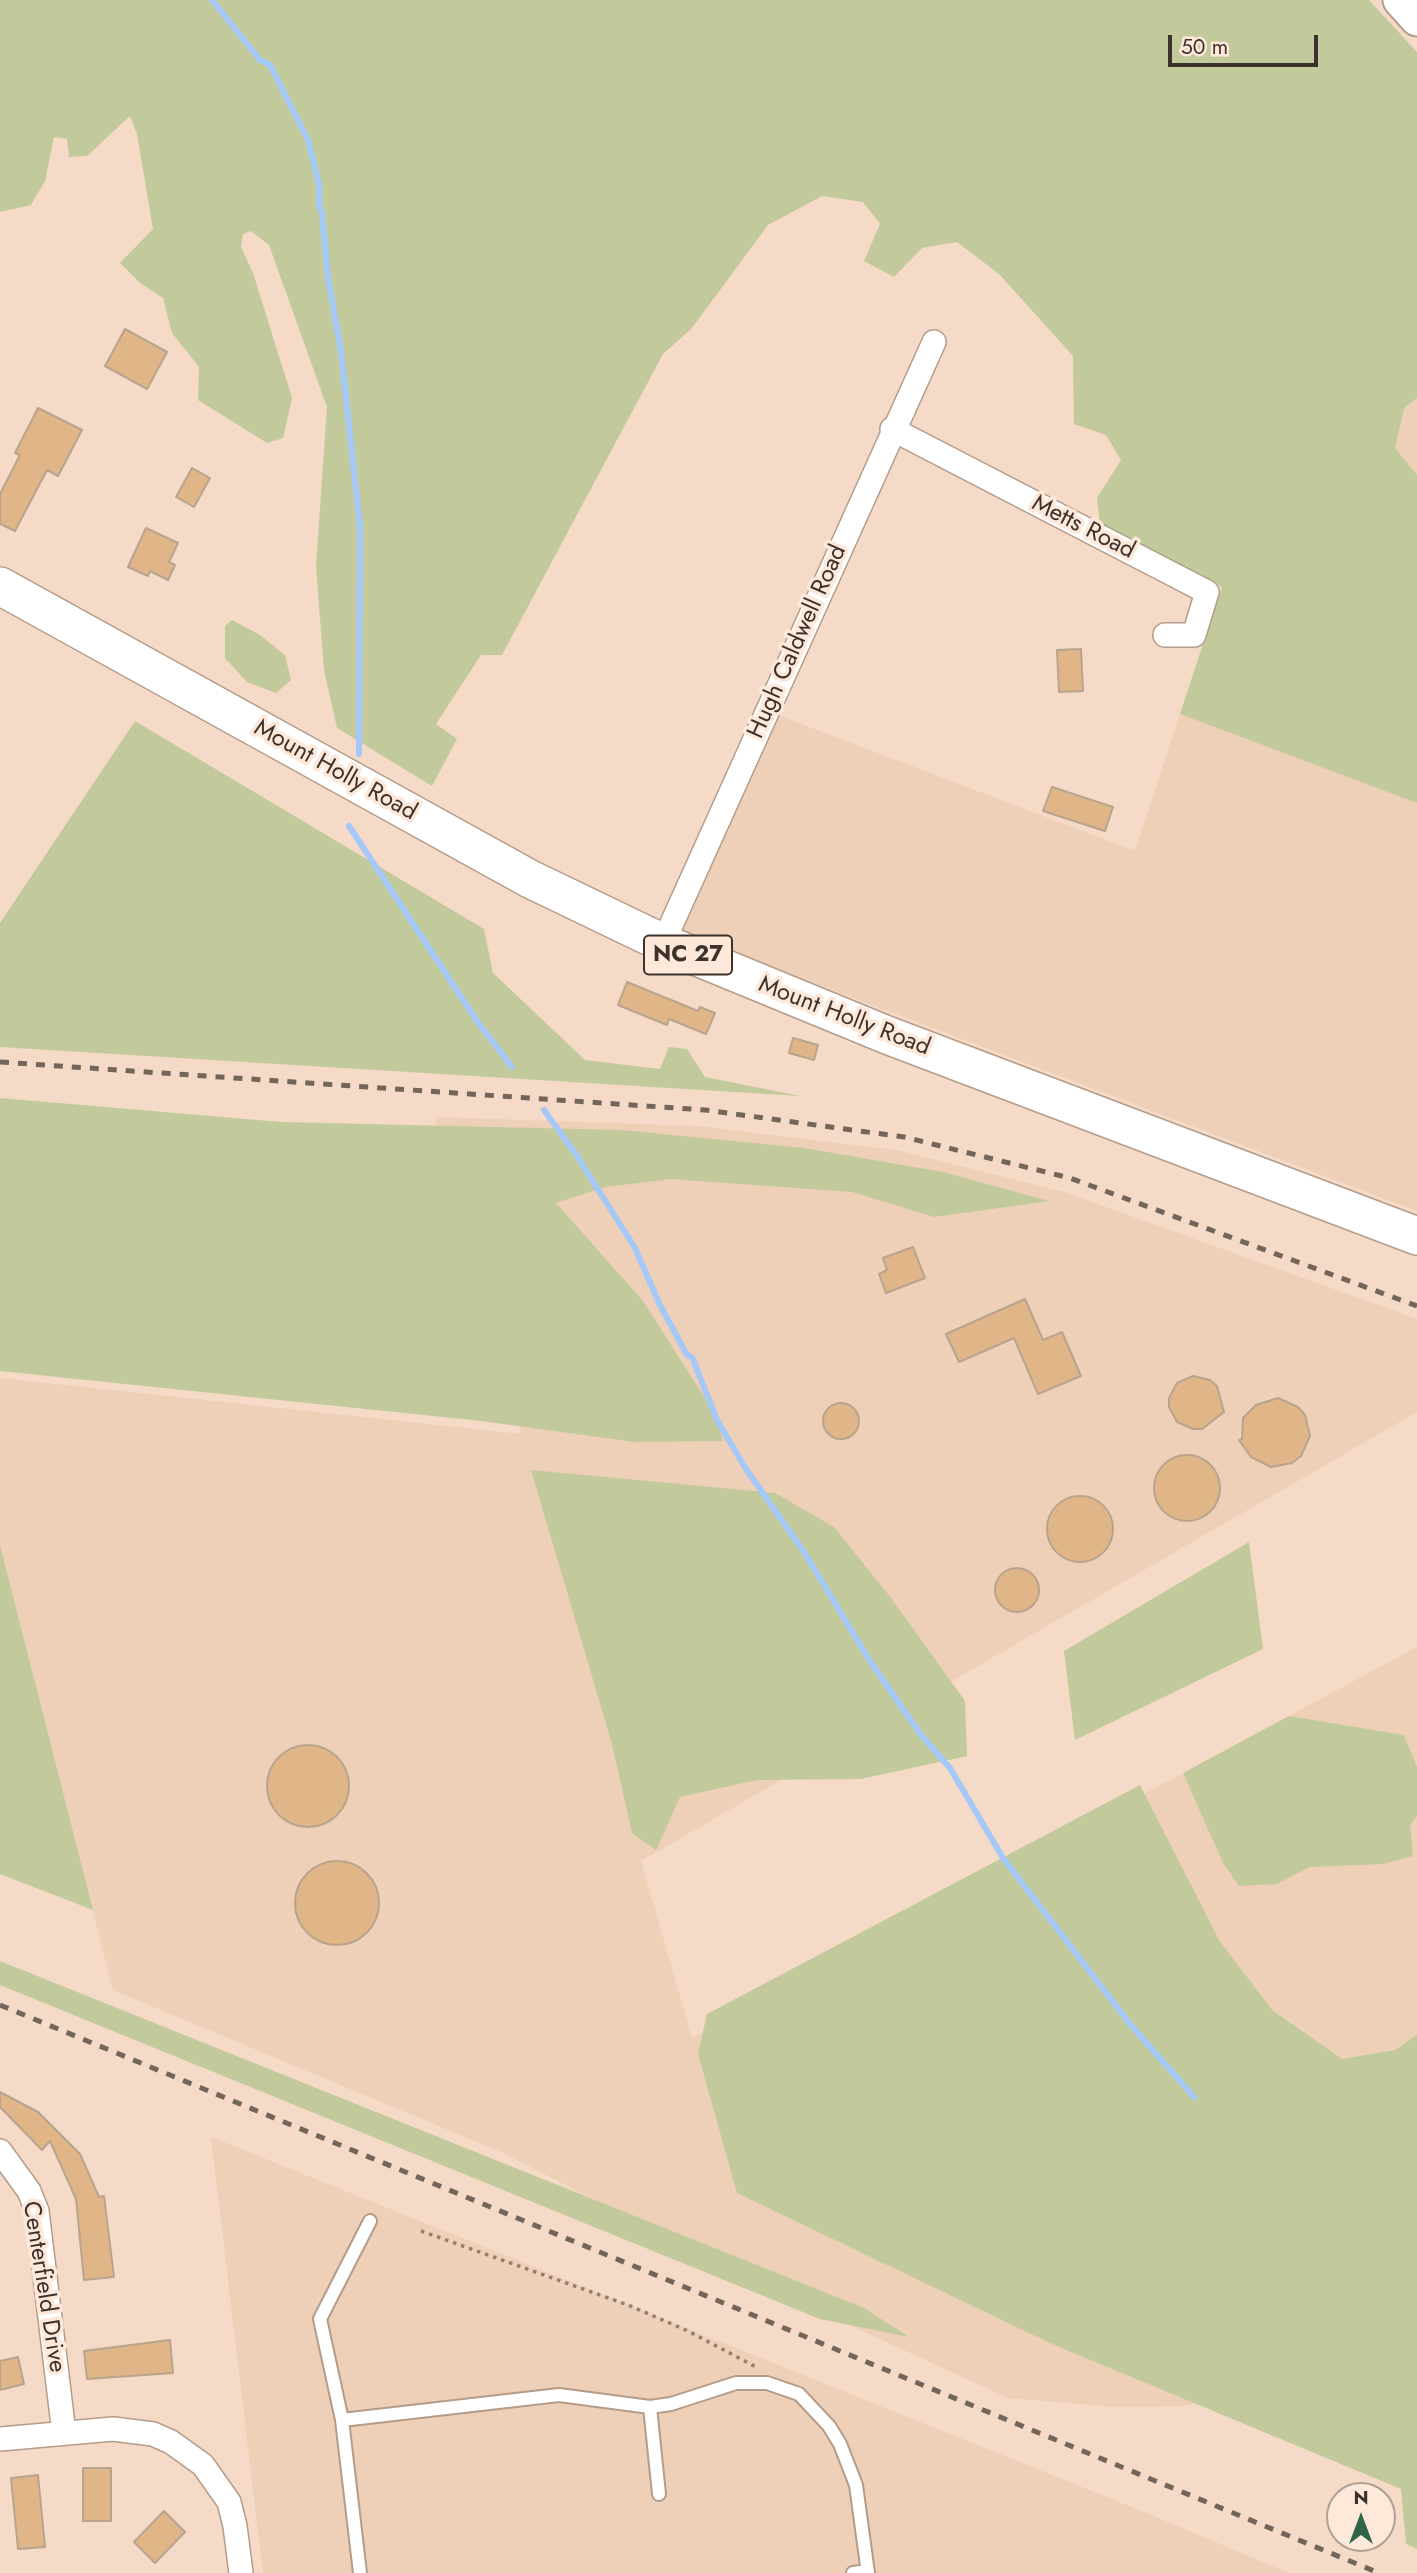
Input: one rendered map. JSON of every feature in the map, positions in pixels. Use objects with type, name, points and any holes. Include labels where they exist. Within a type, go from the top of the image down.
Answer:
[{"type":"main road","name":"Mount Holly Road","points":[[0,586],[530,879],[663,943],[887,1035],[1417,1236]]},
{"type":"street","points":[[1400,0],[1417,19]]},
{"type":"street","name":"Hugh Caldwell Road","points":[[663,943],[892,429],[934,342]]},
{"type":"street","name":"Metts Road","points":[[892,429],[1207,592],[1194,635],[1165,635]]},
{"type":"street","name":"Centerfield Drive","points":[[0,2151],[24,2182],[37,2211],[64,2432]]},
{"type":"street","points":[[0,2439],[113,2429],[153,2434],[184,2449],[203,2465],[229,2502],[236,2526],[241,2573]]},
{"type":"lane","points":[[360,2573],[342,2420],[320,2319],[370,2221]]},
{"type":"lane","points":[[342,2420],[559,2395],[650,2407],[671,2404],[736,2383],[751,2381],[799,2394],[829,2426],[851,2466],[868,2572],[853,2573]]},
{"type":"lane","points":[[650,2407],[659,2494]]},
{"type":"path","points":[[421,2231],[563,2279],[640,2310],[744,2360],[799,2394]]},
{"type":"shaded area","points":[[1417,398],[1417,1211],[679,932],[775,714],[1135,851],[1238,537]]},
{"type":"shaded area","points":[[435,1117],[697,1126],[896,1150],[1064,1192],[1417,1319],[1417,1412],[641,1861],[692,2038],[1417,1647],[1417,2297],[1236,2395],[1182,2406],[1115,2407],[1008,2398],[752,2280],[501,2152],[113,1990],[0,1545],[0,1378],[521,1434]]},
{"type":"shaded area","points":[[211,2137],[1144,2512],[1289,2573],[263,2573]]},
{"type":"green space","points":[[0,0],[1369,0],[1417,52],[1417,398],[1404,408],[1395,448],[1417,475],[1417,803],[1180,714],[1222,587],[1100,525],[1097,498],[1121,460],[1106,435],[1074,424],[1073,356],[999,274],[957,242],[922,248],[894,277],[864,261],[880,224],[863,202],[822,196],[768,225],[692,328],[663,354],[502,655],[481,655],[436,724],[457,739],[432,786],[337,728],[324,670],[316,566],[327,407],[269,245],[251,231],[243,234],[241,247],[253,273],[292,398],[283,438],[267,443],[198,400],[199,367],[172,333],[163,298],[140,283],[120,263],[153,229],[137,134],[130,116],[87,156],[69,157],[67,139],[54,137],[45,181],[31,205],[0,212]]},
{"type":"green space","points":[[232,620],[260,635],[285,655],[291,680],[276,693],[247,682],[225,658],[225,626]]},
{"type":"green space","points":[[135,721],[484,929],[493,973],[585,1060],[660,1069],[669,1047],[687,1049],[705,1077],[800,1096],[0,1047],[0,923]]},
{"type":"green space","points":[[0,1098],[281,1122],[622,1130],[804,1148],[943,1172],[1049,1201],[934,1217],[852,1192],[671,1179],[605,1187],[556,1203],[643,1301],[715,1414],[723,1441],[635,1442],[481,1421],[0,1371]]},
{"type":"green space","points":[[531,1470],[775,1493],[834,1527],[891,1598],[965,1701],[967,1756],[861,1779],[757,1780],[680,1797],[656,1850],[632,1833],[612,1744]]},
{"type":"green space","points":[[1249,1542],[1263,1649],[1075,1740],[1064,1651]]},
{"type":"green space","points":[[0,1545],[93,1910],[0,1874]]},
{"type":"green space","points":[[1289,1716],[1404,1735],[1417,1767],[1417,1816],[1410,1825],[1413,1856],[1383,1864],[1310,1867],[1277,1884],[1239,1886],[1223,1863],[1183,1773]]},
{"type":"green space","points":[[1140,1785],[1219,1940],[1272,2010],[1342,2059],[1395,2050],[1417,2035],[1417,2549],[1406,2544],[1401,2489],[1396,2487],[1396,2482],[1384,2482],[1052,2344],[737,2193],[698,2054],[707,2014]]},
{"type":"green space","points":[[0,1961],[864,2308],[909,2337],[820,2319],[0,1985]]},
{"type":"building","points":[[125,329],[167,352],[147,389],[105,366]]},
{"type":"building","points":[[38,408],[82,430],[58,476],[47,470],[15,531],[0,524],[0,494],[20,455],[15,453]]},
{"type":"building","points":[[192,468],[210,478],[194,507],[176,497]]},
{"type":"building","points":[[146,528],[178,543],[169,562],[175,565],[168,580],[150,571],[148,576],[128,567]]},
{"type":"building","points":[[1081,649],[1083,691],[1059,692],[1057,650]]},
{"type":"building","points":[[1052,787],[1113,807],[1105,831],[1043,811]]},
{"type":"building","points":[[627,982],[698,1011],[700,1007],[715,1013],[706,1034],[669,1019],[667,1025],[618,1005]]},
{"type":"building","points":[[793,1038],[818,1045],[814,1060],[789,1053]]},
{"type":"building","points":[[913,1247],[925,1278],[886,1293],[879,1274],[887,1270],[883,1258]]},
{"type":"building","points":[[1025,1299],[1043,1340],[1062,1332],[1081,1376],[1038,1394],[1014,1338],[959,1362],[946,1334]]},
{"type":"building","points":[[1193,1376],[1210,1380],[1217,1386],[1224,1412],[1202,1429],[1193,1429],[1177,1422],[1169,1407],[1169,1398],[1177,1383]]},
{"type":"building","points":[[1278,1398],[1298,1407],[1305,1415],[1310,1436],[1301,1456],[1292,1463],[1271,1467],[1251,1457],[1239,1440],[1242,1439],[1243,1418],[1256,1405]]},
{"type":"building","points":[[841,1403],[854,1408],[859,1421],[854,1434],[841,1439],[828,1434],[823,1421],[828,1408]]},
{"type":"building","points":[[1187,1455],[1200,1457],[1210,1465],[1218,1475],[1218,1501],[1210,1511],[1200,1519],[1187,1521],[1174,1519],[1164,1511],[1156,1501],[1154,1488],[1156,1475],[1164,1465],[1174,1457]]},
{"type":"building","points":[[1080,1496],[1093,1499],[1103,1506],[1110,1516],[1113,1529],[1110,1542],[1103,1552],[1093,1559],[1080,1562],[1067,1559],[1057,1552],[1050,1542],[1047,1529],[1050,1516],[1057,1506],[1067,1499]]},
{"type":"building","points":[[1017,1568],[1032,1575],[1039,1590],[1032,1605],[1017,1612],[1002,1605],[995,1590],[1002,1575]]},
{"type":"building","points":[[308,1745],[324,1748],[337,1757],[346,1770],[349,1786],[346,1802],[337,1815],[324,1824],[308,1827],[292,1824],[279,1815],[270,1802],[267,1786],[270,1770],[279,1757],[292,1748]]},
{"type":"building","points":[[337,1861],[353,1864],[372,1880],[379,1903],[376,1919],[360,1938],[337,1945],[321,1942],[302,1926],[295,1903],[298,1887],[314,1868]]},
{"type":"building","points":[[0,2092],[38,2112],[80,2154],[99,2197],[104,2196],[114,2277],[84,2280],[76,2199],[50,2141],[42,2150],[0,2107]]},
{"type":"building","points":[[170,2340],[173,2373],[87,2379],[84,2351]]},
{"type":"building","points":[[18,2357],[24,2384],[0,2390],[0,2361]]},
{"type":"building","points":[[83,2468],[111,2468],[111,2521],[83,2521]]},
{"type":"building","points":[[38,2475],[45,2547],[18,2549],[11,2478]]},
{"type":"building","points":[[164,2511],[185,2532],[155,2563],[134,2542]]},
{"type":"waterway","points":[[212,0],[260,60],[270,65],[308,140],[319,184],[319,206],[341,351],[360,527],[359,754]]},
{"type":"waterway","points":[[349,826],[477,1021],[512,1067]]},
{"type":"waterway","points":[[544,1110],[575,1153],[635,1248],[659,1303],[687,1355],[692,1357],[717,1420],[746,1469],[804,1552],[870,1661],[921,1735],[950,1768],[1003,1858],[1130,2024],[1194,2097]]},
{"type":"railway","points":[[0,1062],[705,1110],[904,1137],[1070,1178],[1417,1306]]},
{"type":"railway","points":[[0,2005],[1379,2573]]}]
